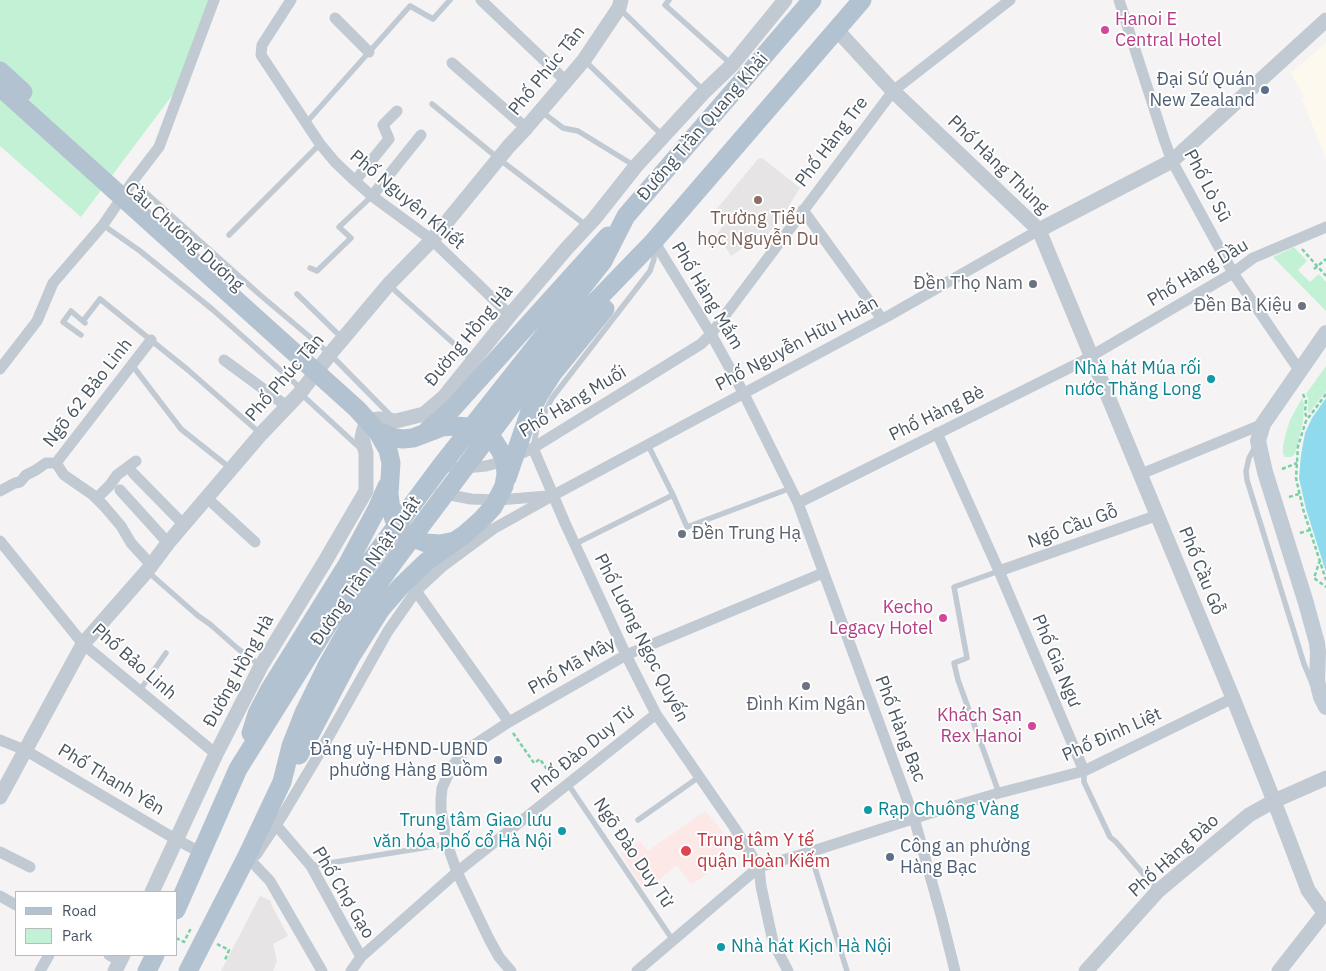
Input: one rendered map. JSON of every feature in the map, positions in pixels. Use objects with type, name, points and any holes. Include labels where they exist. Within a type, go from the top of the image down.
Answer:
[{"type":"main road","name":"Đường Trần Quang Khải","points":[[598,256],[626,216],[812,0]]},
{"type":"main road","name":"Đường Trần Quang Khải","points":[[654,241],[862,0]]},
{"type":"main road","name":"Cầu Chương Dương","points":[[0,71],[350,388],[357,410]]},
{"type":"main road","name":"Cầu Chương Dương","points":[[0,87],[357,410],[377,431]]},
{"type":"main road","name":"Cầu Chương Dương","points":[[0,103],[331,402],[357,410]]},
{"type":"main road","name":"Đường Trần Nhật Duật","points":[[188,971],[237,876],[282,782],[294,737],[304,713],[328,664],[357,613],[542,365],[594,302],[654,241]]},
{"type":"main road","points":[[282,782],[302,751],[350,658],[381,609],[426,562],[472,529],[488,513],[504,486],[529,414],[539,395],[553,373],[604,310],[654,241]]},
{"type":"main road","name":"Đường Trần Nhật Duật","points":[[178,906],[238,769],[329,623],[369,563],[423,489],[598,256]]},
{"type":"main road","points":[[423,434],[453,408],[598,256]]},
{"type":"main road","points":[[1323,702],[1317,681],[1318,652],[1306,603],[1265,472],[1258,441],[1263,424],[1326,333]]},
{"type":"main road","points":[[377,431],[403,439],[413,438],[442,427],[470,427],[494,441],[501,452],[506,474],[504,486]]},
{"type":"main road","points":[[377,431],[388,450],[392,463],[389,494],[391,510],[394,520],[401,530],[411,537],[426,543],[440,544],[455,541]]},
{"type":"main road","points":[[238,769],[257,714],[270,689],[347,565],[377,509],[391,476]]},
{"type":"main road","points":[[147,971],[154,956]]},
{"type":"street","points":[[0,369],[37,321],[53,283],[103,224],[159,147],[214,0]]},
{"type":"street","name":"Phố Nguyên Khiết","points":[[291,0],[262,45],[261,55],[320,144],[355,181],[372,196],[432,240],[510,315]]},
{"type":"street","points":[[481,0],[566,81]]},
{"type":"street","name":"Đường Hồng Hà","points":[[152,891],[216,754],[260,666],[366,491],[366,453],[362,438],[364,429],[373,420],[396,421],[424,414],[444,397],[510,315],[636,166],[704,91],[732,65],[785,0]]},
{"type":"street","name":"Phố Hàng Tre","points":[[711,334],[893,91],[1010,0]]},
{"type":"street","name":"Phố Lò Sũ","points":[[1119,0],[1172,161],[1233,273],[1300,370]]},
{"type":"street","name":"Phố Phúc Tân","points":[[0,797],[84,644],[261,434],[300,393],[389,284],[432,240],[509,146],[584,60],[616,3]]},
{"type":"street","points":[[335,18],[369,52]]},
{"type":"street","name":"Phố Nguyễn Hữu Huân","points":[[423,489],[471,499],[498,500],[552,496],[882,320],[1039,230],[1172,161],[1326,20]]},
{"type":"street","name":"Phố Hàng Thùng","points":[[836,30],[893,91],[1039,230],[1091,356]]},
{"type":"street","points":[[452,63],[526,128]]},
{"type":"street","points":[[355,181],[389,139],[383,125],[397,111]]},
{"type":"street","points":[[372,196],[421,135]]},
{"type":"street","points":[[803,210],[882,320]]},
{"type":"street","name":"Phố Hàng Dầu","points":[[1091,356],[1233,273],[1253,258],[1326,227]]},
{"type":"street","name":"Phố Hàng Mắm","points":[[654,241],[711,334],[744,394],[798,503]]},
{"type":"street","name":"Phố Hàng Muối","points":[[441,466],[465,468],[486,466],[505,461],[533,448],[701,344],[711,334]]},
{"type":"street","name":"Ngõ 62 Bảo Linh","points":[[0,491],[20,482],[26,475],[46,463],[56,463],[151,340]]},
{"type":"street","name":"Phố Hàng Bè","points":[[798,503],[1091,356]]},
{"type":"street","name":"Phố Cầu Gỗ","points":[[1091,356],[1233,698],[1308,890],[1325,913]]},
{"type":"street","points":[[224,360],[281,402],[289,404]]},
{"type":"street","points":[[1141,474],[1263,424]]},
{"type":"street","name":"Phố Gia Ngư","points":[[938,433],[1084,771]]},
{"type":"street","name":"Phố Lương Ngọc Quyến","points":[[533,448],[552,496],[656,714],[734,827],[759,867],[772,942],[788,971]]},
{"type":"street","points":[[97,498],[117,475],[136,461]]},
{"type":"street","points":[[56,463],[64,475],[97,498],[121,526],[149,568]]},
{"type":"street","points":[[134,473],[184,525]]},
{"type":"street","points":[[120,490],[168,543]]},
{"type":"street","name":"Đường Trần Nhật Duật","points":[[237,876],[252,861],[276,825],[388,632],[416,591],[442,566],[493,529],[552,496]]},
{"type":"street","points":[[207,498],[255,542]]},
{"type":"street","name":"Phố Hàng Bạc","points":[[798,503],[914,818],[955,971]]},
{"type":"street","name":"Ngõ Cầu Gỗ","points":[[999,571],[1158,515]]},
{"type":"street","name":"Phố Bảo Linh","points":[[0,541],[84,644],[216,754]]},
{"type":"street","name":"Phố Mã Mây","points":[[511,971],[488,939],[457,872],[447,844],[441,799],[444,781],[452,766],[466,750],[509,722],[626,654],[824,573]]},
{"type":"street","points":[[416,591],[509,722]]},
{"type":"street","name":"Phố Đinh Liệt","points":[[759,867],[914,818],[1084,771],[1233,698]]},
{"type":"street","name":"Phố Đào Duy Từ","points":[[351,971],[361,957],[457,872],[656,714]]},
{"type":"street","name":"Phố Thanh Yên","points":[[0,740],[25,750],[202,853]]},
{"type":"street","name":"Phố Hàng Đào","points":[[1086,971],[1158,890],[1249,815],[1274,801],[1326,778]]},
{"type":"street","name":"Phố Chợ Gạo","points":[[276,825],[311,866],[361,957]]},
{"type":"street","points":[[0,852],[30,867]]},
{"type":"street","points":[[252,861],[270,880],[322,971]]},
{"type":"street","points":[[637,971],[672,939],[759,867]]},
{"type":"street","points":[[0,896],[15,904]]},
{"type":"street","points":[[1279,971],[1325,913]]},
{"type":"street","points":[[40,971],[48,956]]},
{"type":"lane","points":[[306,123],[410,6],[433,19],[450,0]]},
{"type":"lane","points":[[669,0],[665,5],[732,65]]},
{"type":"lane","points":[[616,3],[704,91]]},
{"type":"lane","points":[[584,60],[664,136]]},
{"type":"lane","points":[[432,104],[587,226]]},
{"type":"lane","points":[[540,111],[564,128],[578,131],[636,166]]},
{"type":"lane","points":[[229,235],[320,144]]},
{"type":"lane","points":[[133,181],[259,294],[330,354],[396,421]]},
{"type":"lane","points":[[310,268],[317,271],[351,238],[340,227],[372,196]]},
{"type":"lane","points":[[103,224],[212,309],[296,384],[300,393],[366,453]]},
{"type":"lane","points":[[533,448],[537,428],[552,398],[650,271],[654,259],[654,241]]},
{"type":"lane","points":[[389,284],[474,362]]},
{"type":"lane","points":[[297,294],[343,339]]},
{"type":"lane","points":[[81,335],[62,322],[71,311],[84,322],[100,299],[188,370],[261,434]]},
{"type":"lane","points":[[132,365],[182,429],[231,470]]},
{"type":"lane","points":[[648,446],[686,527],[791,488]]},
{"type":"lane","points":[[575,544],[673,496]]},
{"type":"lane","points":[[149,568],[197,615],[260,666]]},
{"type":"lane","points":[[999,571],[954,587],[967,658],[954,663],[958,680],[999,793]]},
{"type":"lane","points":[[140,690],[166,653]]},
{"type":"lane","name":"Phố Gia Ngư","points":[[1084,771],[1084,782],[1110,837],[1158,890]]},
{"type":"lane","points":[[638,820],[699,778]]},
{"type":"lane","name":"Ngõ Đào Duy Từ","points":[[565,787],[672,939]]},
{"type":"lane","points":[[311,866],[447,844]]},
{"type":"lane","points":[[810,852],[847,971]]},
{"type":"path","points":[[1300,246],[1326,276]]},
{"type":"path","points":[[1314,269],[1326,259]]},
{"type":"path","points":[[1303,394],[1306,402],[1305,412],[1307,419]]},
{"type":"path","points":[[1326,394],[1307,419],[1298,446],[1296,478],[1326,580]]},
{"type":"path","points":[[1282,469],[1297,463]]},
{"type":"path","points":[[1289,498],[1300,494]]},
{"type":"path","points":[[1300,533],[1310,530]]},
{"type":"path","points":[[1320,560],[1314,578],[1326,587]]},
{"type":"path","points":[[509,722],[513,734],[534,763],[540,759],[565,787]]},
{"type":"path","points":[[225,960],[229,950]]},
{"type":"shaded area","points":[[1326,43],[1326,159],[1302,99],[1304,97],[1291,73]]},
{"type":"shaded area","name":"Trường Tiểu học Nguyễn Du","points":[[762,158],[800,188],[782,217],[757,247],[747,240],[740,250],[731,256],[717,234],[727,221],[715,211],[758,159]]},
{"type":"shaded area","name":"Trung tâm Y tế quận Hoàn Kiếm","points":[[705,811],[731,841],[704,876],[696,881],[690,883],[677,865],[645,891],[621,854],[640,841],[648,851]]},
{"type":"shaded area","points":[[260,896],[271,901],[288,936],[273,944],[277,961],[273,971],[221,971]]},
{"type":"green space","points":[[0,0],[220,0],[183,81],[81,217],[0,146]]},
{"type":"green space","points":[[1294,247],[1307,261],[1298,270],[1310,282],[1319,274],[1326,282],[1326,311],[1273,257]]},
{"type":"green space","points":[[1326,366],[1326,391],[1308,414],[1308,398],[1306,394]]},
{"type":"green space","points":[[1302,398],[1304,404],[1303,422],[1295,454],[1291,457],[1285,457],[1283,446],[1286,433],[1290,420]]},
{"type":"water","points":[[1326,398],[1326,572],[1306,509],[1299,478],[1305,433],[1312,418]]},
{"type":"place","name":"Hanoi E Central Hotel","points":[[1105,30]]},
{"type":"place","name":"Đại Sứ Quán New Zealand","points":[[1265,90]]},
{"type":"place","name":"Trường Tiểu học Nguyễn Du","points":[[758,200]]},
{"type":"place","name":"Đền Thọ Nam","points":[[1033,284]]},
{"type":"place","name":"Đền Bà Kiệu","points":[[1302,306]]},
{"type":"place","name":"Nhà hát Múa rối nước Thăng Long","points":[[1211,379]]},
{"type":"place","name":"Đền Trung Hạ","points":[[682,534]]},
{"type":"place","name":"Kecho Legacy Hotel","points":[[943,618]]},
{"type":"place","name":"Đình Kim Ngân","points":[[806,686]]},
{"type":"place","name":"Khách Sạn Rex Hanoi","points":[[1032,726]]},
{"type":"place","name":"Đảng uỷ-HĐND-UBND phường Hàng Buồm","points":[[498,760]]},
{"type":"place","name":"Rạp Chuông Vàng","points":[[868,810]]},
{"type":"place","name":"Trung tâm Giao lưu văn hóa phố cổ Hà Nội","points":[[562,831]]},
{"type":"place","name":"Trung tâm Y tế quận Hoàn Kiếm","points":[[686,851]]},
{"type":"place","name":"Công an phường Hàng Bạc","points":[[890,857]]},
{"type":"place","name":"Nhà hát Kịch Hà Nội","points":[[721,947]]}]
